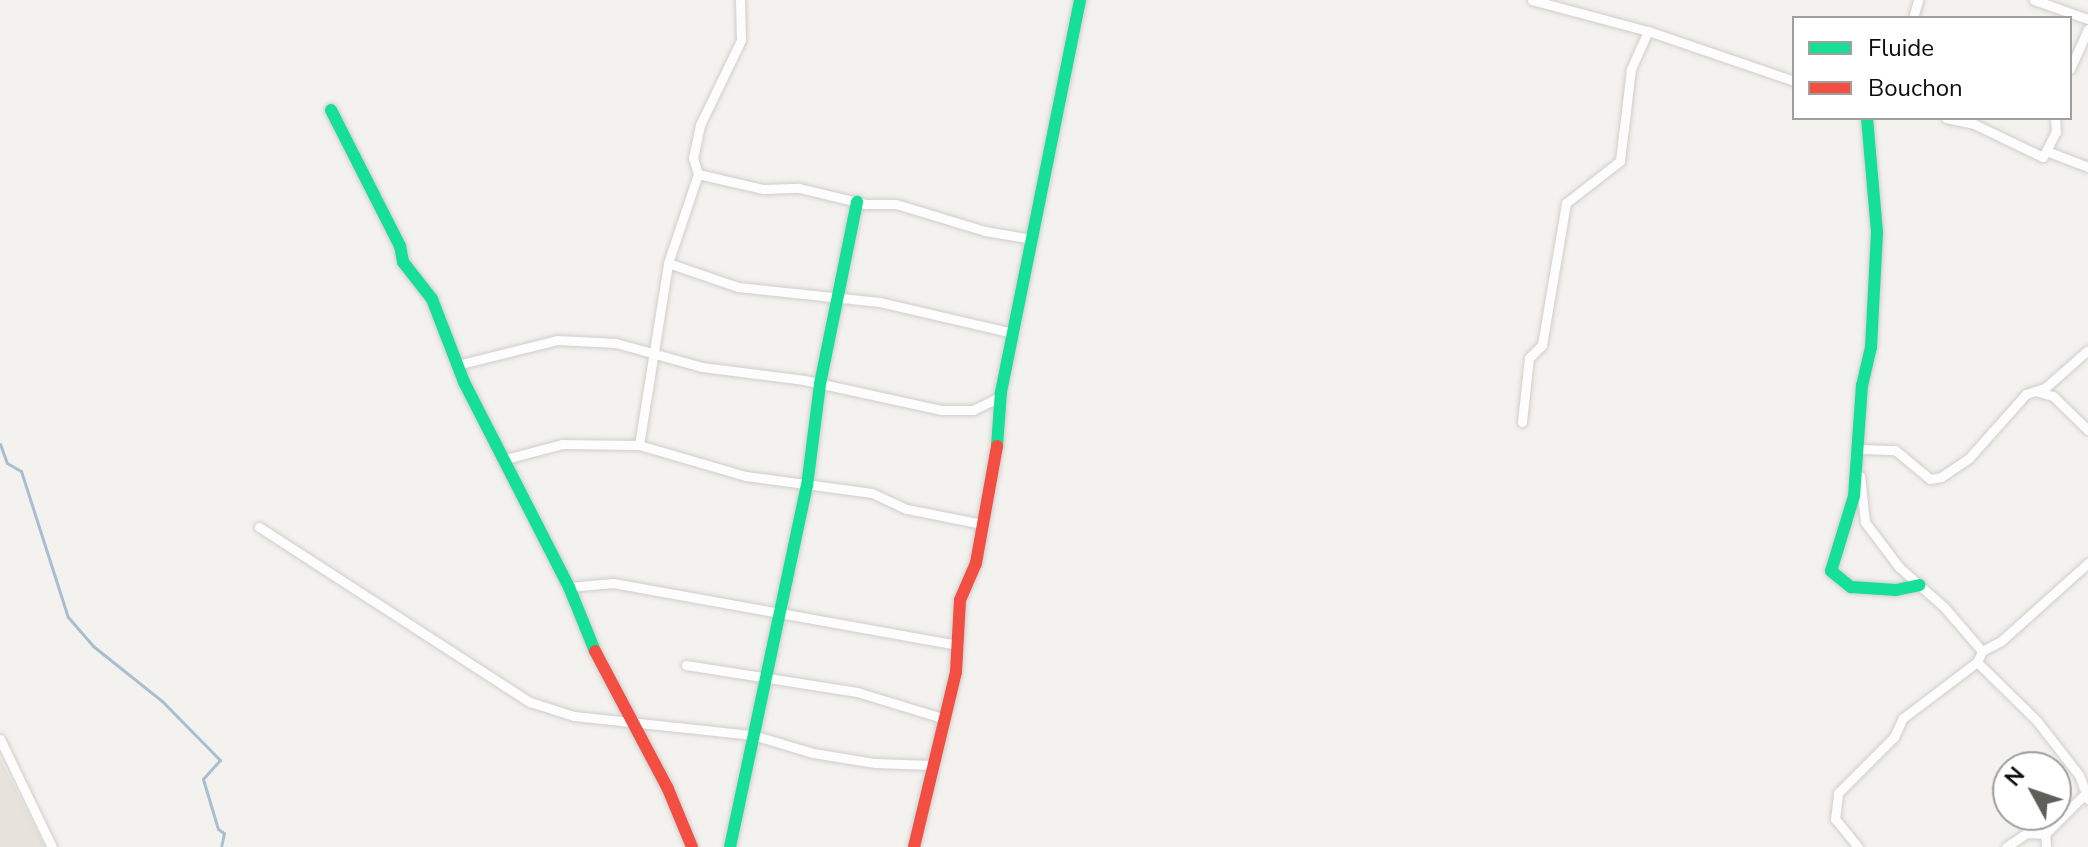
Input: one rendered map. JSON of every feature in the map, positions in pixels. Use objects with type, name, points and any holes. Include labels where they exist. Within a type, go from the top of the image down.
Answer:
[{"type":"street","points":[[639,445],[668,263],[698,174],[693,158],[700,125],[741,40],[740,0]]},
{"type":"street","points":[[914,847],[942,718],[956,672],[960,600],[976,563],[996,463],[1000,397],[1080,0]]},
{"type":"street","points":[[1532,0],[1648,31],[1792,80]]},
{"type":"street","points":[[2034,0],[2088,19]]},
{"type":"street","points":[[2072,65],[2088,29]]},
{"type":"street","points":[[1522,422],[1529,358],[1542,345],[1566,203],[1620,161],[1631,69],[1648,31]]},
{"type":"street","points":[[331,110],[400,246],[403,262],[432,299],[457,365],[502,460],[569,587],[631,721],[668,789],[692,847]]},
{"type":"street","points":[[1867,120],[1877,233],[1860,464],[1865,522],[1899,567],[1982,651]]},
{"type":"street","points":[[1955,120],[1974,124],[2034,157],[2049,152],[2088,167]]},
{"type":"street","points":[[2049,152],[2055,120]]},
{"type":"street","points":[[698,174],[857,202],[896,204],[985,231],[1032,239]]},
{"type":"street","points":[[730,847],[807,486],[820,384],[857,202]]},
{"type":"street","points":[[668,263],[738,287],[837,300],[879,302],[1013,333]]},
{"type":"street","points":[[457,365],[557,340],[616,343],[653,355],[820,384],[942,410],[973,410],[1000,397]]},
{"type":"street","points":[[1861,449],[1895,450],[1930,479],[1941,477],[1969,458],[2016,403],[2088,350]]},
{"type":"street","points":[[2035,391],[2053,396],[2088,430]]},
{"type":"street","points":[[502,460],[562,444],[639,445],[732,473],[872,493],[907,509],[982,524]]},
{"type":"street","points":[[1860,464],[1831,571],[1851,587],[1896,590],[1919,585]]},
{"type":"street","points":[[259,527],[530,702],[574,716],[753,735],[828,756],[931,765]]},
{"type":"street","points":[[1858,847],[1835,819],[1838,793],[1894,737],[1903,718],[1977,662],[1982,651],[2001,641],[2088,563]]},
{"type":"street","points":[[569,587],[613,583],[957,645]]},
{"type":"street","points":[[1977,662],[2037,721],[2079,775],[2087,794],[2045,834],[2027,833],[2006,847]]},
{"type":"street","points":[[686,665],[857,692],[942,718]]},
{"type":"street","points":[[0,739],[52,847]]},
{"type":"street","points":[[2045,834],[2046,847]]},
{"type":"shaded area","points":[[0,758],[37,831],[45,847],[0,847]]},
{"type":"waterway","points":[[0,444],[7,463],[21,471],[68,617],[93,646],[162,701],[220,760],[203,779],[218,829],[224,833],[221,847]]},
{"type":"traffic: fast","points":[[997,446],[1001,392],[1080,0]]},
{"type":"traffic: fast","points":[[331,110],[400,246],[403,262],[432,299],[464,382],[569,587],[595,651]]},
{"type":"traffic: fast","points":[[1867,120],[1877,233],[1871,347],[1862,385],[1854,496],[1831,571],[1851,587],[1896,590],[1919,585]]},
{"type":"traffic: fast","points":[[730,847],[807,486],[820,384],[857,202]]},
{"type":"traffic: jam","points":[[914,847],[956,672],[960,600],[976,563],[997,446]]},
{"type":"traffic: jam","points":[[595,651],[668,789],[692,847]]}]
